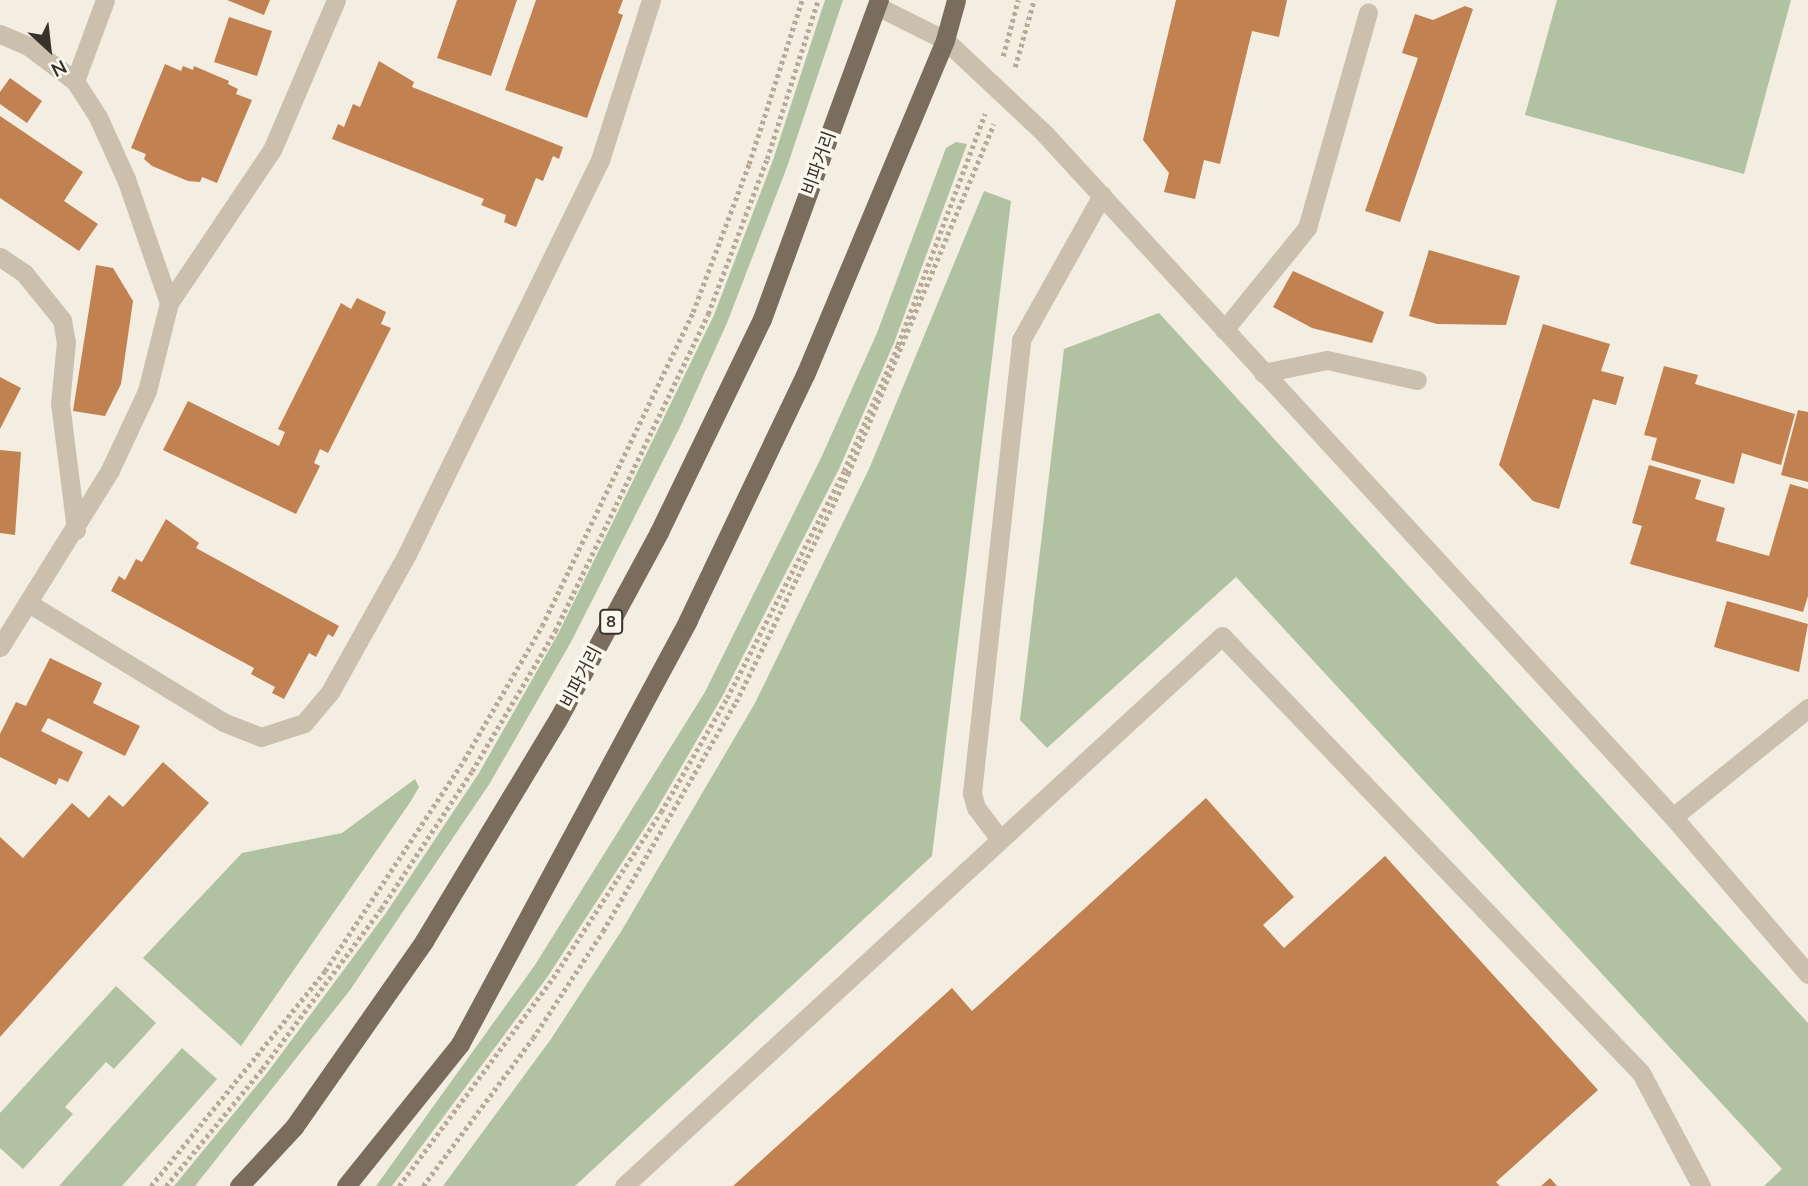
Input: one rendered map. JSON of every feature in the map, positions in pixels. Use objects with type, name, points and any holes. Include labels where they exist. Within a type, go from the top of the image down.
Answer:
[{"type":"main road","points":[[345,1186],[460,1044],[688,620],[805,375],[944,40],[956,0]]},
{"type":"main road","name":"비파거리","points":[[239,1186],[294,1127],[424,941],[558,719],[640,567],[762,318],[878,3]]},
{"type":"street","points":[[75,81],[105,0]]},
{"type":"street","points":[[0,647],[76,530],[146,391],[169,303],[272,150],[337,0]]},
{"type":"street","points":[[30,604],[223,722],[261,737],[304,723],[330,692],[407,554],[600,160],[651,0]]},
{"type":"street","points":[[878,3],[944,40],[1001,90],[1102,195],[1672,817],[1808,974]]},
{"type":"street","points":[[1224,330],[1307,228],[1368,12]]},
{"type":"street","points":[[0,34],[27,47],[75,81],[98,117],[126,179],[169,303]]},
{"type":"street","points":[[999,838],[976,808],[972,793],[1021,340],[1102,195]]},
{"type":"street","points":[[0,257],[24,273],[62,320],[66,342],[60,404],[76,530]]},
{"type":"street","points":[[1263,373],[1327,360],[1417,380]]},
{"type":"street","points":[[624,1186],[999,838],[1223,636],[1641,1073],[1701,1186]]},
{"type":"street","points":[[1672,817],[1808,708]]},
{"type":"path","points":[[151,1186],[325,971],[464,760],[542,626],[693,312],[749,164],[802,0]]},
{"type":"path","points":[[166,1186],[262,1069],[382,909],[472,771],[555,631],[709,314],[767,159],[818,0]]},
{"type":"path","points":[[399,1186],[553,978],[661,812],[772,614],[844,471],[1001,90],[1018,0]]},
{"type":"path","points":[[423,1186],[533,1038],[603,932],[736,702],[848,474],[1001,90],[1034,0]]},
{"type":"green space","points":[[825,0],[843,0],[787,167],[727,323],[680,427],[571,642],[490,783],[350,990],[195,1186],[174,1186],[267,1073],[386,913],[479,773],[559,632],[714,315],[773,160]]},
{"type":"green space","points":[[1557,0],[1791,0],[1744,174],[1525,115]]},
{"type":"green space","points":[[956,142],[967,144],[894,343],[839,469],[722,697],[655,812],[548,976],[392,1186],[376,1186],[535,965],[705,692],[821,458],[877,333],[946,148]]},
{"type":"green space","points":[[984,191],[1011,201],[932,856],[575,1186],[443,1186],[551,1039],[622,930],[755,703],[869,469]]},
{"type":"green space","points":[[1159,313],[1808,1023],[1808,1186],[1764,1186],[1782,1169],[1236,577],[1047,748],[1020,720],[1064,349]]},
{"type":"green space","points":[[415,779],[419,787],[411,801],[241,1046],[143,958],[242,853],[342,833]]},
{"type":"green space","points":[[116,986],[156,1023],[114,1069],[106,1062],[65,1107],[73,1114],[23,1169],[0,1148],[0,1113]]},
{"type":"green space","points":[[182,1048],[217,1079],[122,1186],[59,1186]]},
{"type":"building","points":[[227,0],[270,0],[264,15]]},
{"type":"building","points":[[457,0],[517,0],[491,76],[437,58]]},
{"type":"building","points":[[536,0],[623,0],[618,13],[623,15],[587,118],[505,90]]},
{"type":"building","points":[[1176,0],[1287,0],[1279,37],[1252,31],[1220,164],[1204,160],[1195,199],[1164,192],[1169,173],[1143,140]]},
{"type":"building","points":[[1465,6],[1473,9],[1400,222],[1365,211],[1418,58],[1402,53],[1415,14],[1433,20]]},
{"type":"building","points":[[229,17],[272,31],[257,76],[214,62]]},
{"type":"building","points":[[379,61],[414,82],[412,87],[563,147],[559,159],[553,156],[543,181],[536,178],[516,227],[504,222],[506,215],[481,205],[484,199],[332,139],[338,124],[344,127],[353,104],[360,107]]},
{"type":"building","points":[[165,64],[181,71],[183,66],[193,70],[194,66],[229,81],[228,84],[238,89],[236,94],[252,100],[217,183],[202,177],[200,182],[188,181],[152,166],[144,159],[146,154],[131,148]]},
{"type":"building","points":[[10,78],[42,101],[27,123],[0,104],[0,92]]},
{"type":"building","points":[[0,116],[83,172],[64,201],[98,224],[79,251],[0,198]]},
{"type":"building","points":[[1429,250],[1520,276],[1506,325],[1437,324],[1409,316]]},
{"type":"building","points":[[96,265],[113,268],[133,301],[121,384],[105,416],[73,411]]},
{"type":"building","points":[[1293,271],[1384,312],[1372,343],[1312,328],[1273,307]]},
{"type":"building","points":[[357,298],[386,312],[381,324],[391,328],[328,453],[320,449],[314,463],[320,466],[296,514],[163,450],[188,401],[279,446],[285,432],[278,429],[341,303],[351,309]]},
{"type":"building","points":[[1543,324],[1610,344],[1601,371],[1624,377],[1616,405],[1593,399],[1559,509],[1533,501],[1499,465]]},
{"type":"building","points":[[1664,366],[1698,375],[1695,384],[1795,414],[1781,465],[1742,453],[1734,484],[1651,460],[1657,438],[1644,435]]},
{"type":"building","points":[[0,377],[21,388],[0,429]]},
{"type":"building","points":[[1798,410],[1808,412],[1808,482],[1781,475]]},
{"type":"building","points":[[0,450],[21,452],[15,535],[0,533]]},
{"type":"building","points":[[1649,465],[1701,480],[1695,499],[1725,508],[1716,541],[1769,556],[1790,484],[1808,489],[1808,596],[1803,612],[1630,564],[1642,526],[1632,523]]},
{"type":"building","points":[[166,519],[199,543],[196,548],[339,626],[333,637],[328,634],[316,657],[309,653],[284,699],[272,693],[275,687],[251,674],[254,668],[111,591],[119,576],[125,580],[136,559],[142,562]]},
{"type":"building","points":[[1727,601],[1808,624],[1799,672],[1714,647]]},
{"type":"building","points":[[50,658],[102,683],[93,703],[140,726],[125,756],[48,718],[41,731],[83,752],[68,782],[59,778],[56,785],[0,757],[0,734],[16,702],[26,706]]},
{"type":"building","points":[[163,762],[209,803],[0,1037],[0,837],[23,858],[72,803],[89,818],[109,795],[123,807]]},
{"type":"building","points":[[1206,798],[1294,897],[1263,925],[1284,948],[1385,856],[1598,1090],[1496,1182],[1500,1186],[733,1186],[952,988],[972,1011]]},
{"type":"building","points":[[1550,1178],[1557,1186],[1541,1186]]}]
